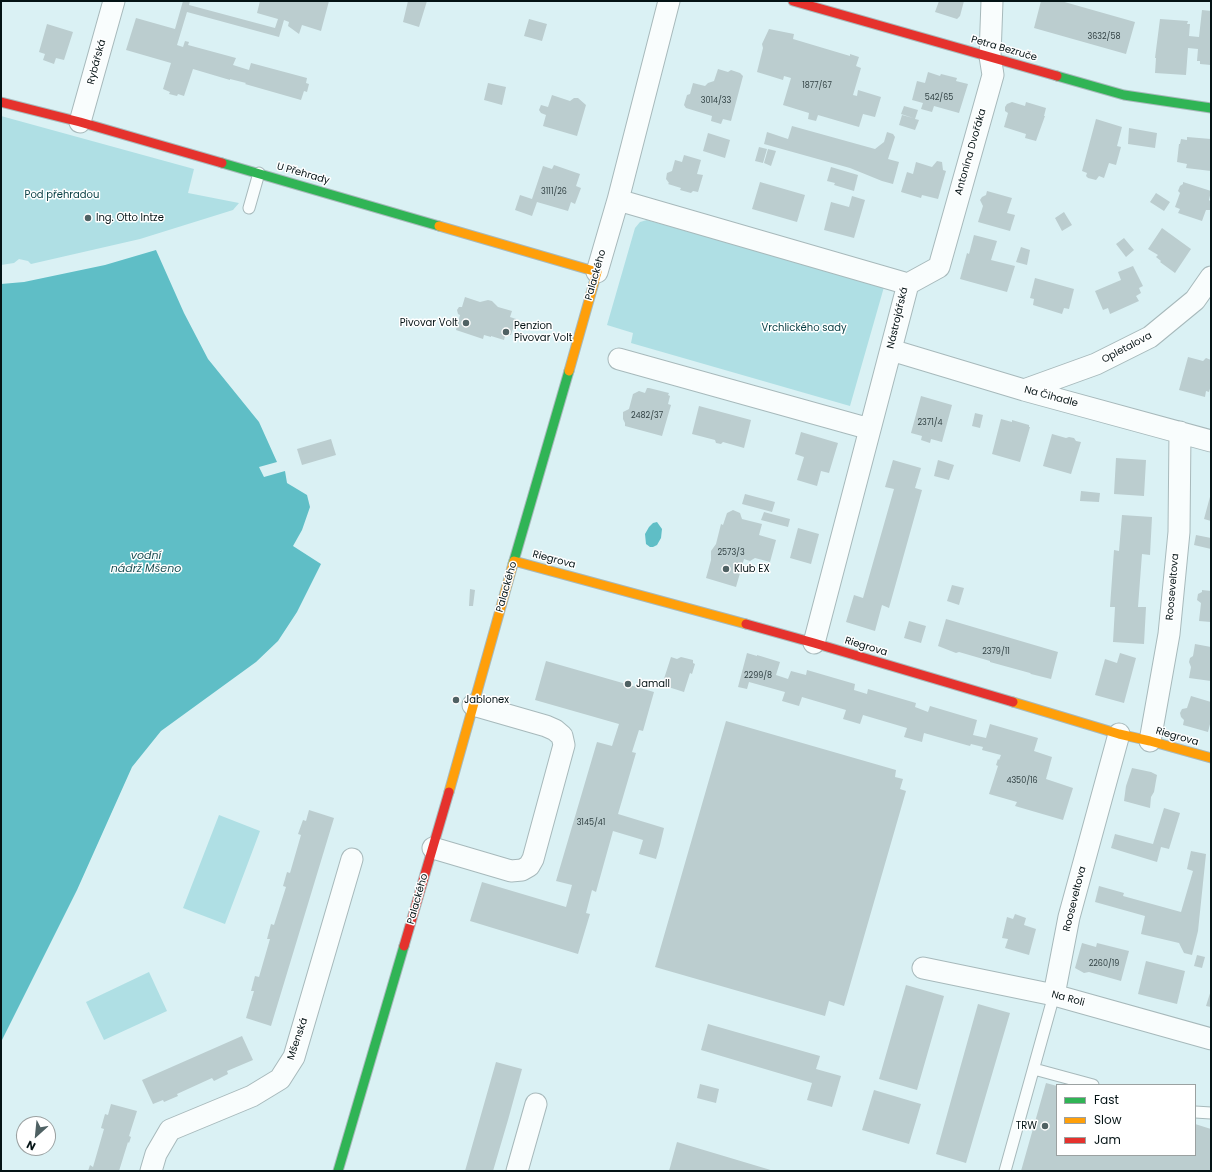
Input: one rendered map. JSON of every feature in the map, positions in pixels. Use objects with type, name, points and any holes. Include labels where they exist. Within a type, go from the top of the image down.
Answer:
[{"type":"street","name":"Rybářská","points":[[80,122],[114,1]]},
{"type":"street","name":"Palackého","points":[[338,1171],[433,848],[618,200],[668,1]]},
{"type":"street","name":"Petra Bezruče","points":[[793,1],[1124,95],[1211,108]]},
{"type":"street","name":"Antonína Dvořáka","points":[[908,284],[939,267],[993,75],[990,56],[992,1]]},
{"type":"street","name":"U Přehrady","points":[[1,102],[80,122],[259,173],[597,272]]},
{"type":"street","name":"Nástrojářská","points":[[618,200],[908,284],[814,643]]},
{"type":"street","name":"Opletalova","points":[[1024,390],[1096,364],[1150,338],[1195,300],[1211,277]]},
{"type":"street","name":"Na Čihadle","points":[[891,350],[1024,390],[1211,441]]},
{"type":"street","points":[[619,359],[870,429]]},
{"type":"street","name":"Rooseveltova","points":[[1150,741],[1169,634],[1179,532],[1180,432]]},
{"type":"street","name":"Riegrova","points":[[514,561],[814,643],[1119,734],[1211,758]]},
{"type":"street","points":[[433,848],[511,871],[522,870],[529,866],[533,858],[554,783],[564,745],[562,736],[546,726],[473,705]]},
{"type":"street","name":"Rooseveltova","points":[[1054,995],[1070,917],[1119,734]]},
{"type":"street","name":"Mšenská","points":[[151,1171],[156,1154],[170,1130],[252,1096],[280,1078],[294,1057],[352,859]]},
{"type":"street","name":"Na Roli","points":[[923,968],[1054,995],[1211,1039]]},
{"type":"street","points":[[517,1171],[536,1104]]},
{"type":"lane","points":[[249,208],[259,173]]},
{"type":"lane","points":[[1005,1171],[1054,995]]},
{"type":"lane","points":[[1034,1069],[1089,1084]]},
{"type":"lane","points":[[1196,1112],[1211,1113]]},
{"type":"green space","name":"Pod přehradou","points":[[1,116],[194,169],[188,193],[239,203],[233,210],[140,239],[31,264],[28,261],[19,259],[14,263],[1,265]]},
{"type":"green space","name":"Vrchlického sady","points":[[647,220],[884,287],[850,406],[631,343],[633,333],[607,325],[635,228],[640,222]]},
{"type":"green space","points":[[219,815],[260,831],[225,924],[183,908]]},
{"type":"green space","points":[[149,972],[167,1011],[104,1040],[86,1002]]},
{"type":"water","name":"vodní nádrž Mšeno","points":[[156,250],[184,313],[208,359],[259,422],[277,462],[259,467],[264,477],[285,471],[287,483],[307,495],[310,507],[302,530],[293,546],[321,564],[297,612],[278,641],[256,662],[161,731],[132,767],[77,890],[1,1042],[1,284],[24,282],[105,265]]},
{"type":"water","points":[[657,522],[662,529],[661,538],[657,545],[650,547],[646,544],[645,534],[653,523]]},
{"type":"building","points":[[183,1],[190,1],[189,5],[275,28],[278,19],[257,13],[260,1],[329,1],[321,31],[302,25],[299,34],[288,26],[289,22],[284,20],[279,37],[187,12],[177,45],[183,47],[185,41],[189,42],[188,45],[236,58],[233,65],[249,70],[251,63],[307,78],[306,83],[309,84],[307,92],[304,91],[301,100],[193,69],[184,96],[169,94],[170,92],[163,89],[171,63],[126,50],[136,18],[175,29]]},
{"type":"building","points":[[408,1],[427,1],[419,27],[403,22]]},
{"type":"building","points":[[939,1],[964,1],[960,16],[957,19],[935,12]]},
{"type":"building","points":[[1041,1],[1061,1],[1135,22],[1126,54],[1034,28]]},
{"type":"building","points":[[1202,10],[1211,11],[1211,65],[1200,64],[1200,61],[1197,61],[1198,49],[1188,48],[1186,75],[1155,73],[1155,58],[1160,19],[1188,21],[1187,24],[1190,24],[1189,36],[1199,37]]},
{"type":"building","points":[[529,19],[547,24],[542,41],[524,36]]},
{"type":"building","points":[[47,24],[73,32],[64,60],[56,58],[54,64],[43,60],[45,54],[39,52]]},
{"type":"building","points":[[769,29],[794,34],[793,39],[850,56],[850,54],[859,57],[856,66],[861,68],[853,95],[857,96],[858,90],[881,97],[875,117],[863,114],[859,127],[818,115],[816,121],[808,119],[809,113],[783,105],[791,78],[784,76],[783,80],[757,72],[763,48],[762,44]]},
{"type":"building","points":[[718,69],[728,72],[731,70],[740,73],[743,76],[731,121],[723,119],[721,124],[711,121],[712,116],[686,108],[684,105],[687,95],[690,94],[693,83],[705,86],[714,81]]},
{"type":"building","points":[[928,72],[940,76],[941,74],[957,78],[956,81],[968,84],[959,113],[934,106],[932,112],[921,109],[923,103],[912,100],[917,81],[925,83]]},
{"type":"building","points":[[488,83],[506,87],[502,105],[484,100]]},
{"type":"building","points":[[552,95],[570,101],[574,98],[578,98],[586,105],[577,136],[543,126],[546,115],[541,113],[539,110],[541,105],[548,107]]},
{"type":"building","points":[[1012,102],[1025,106],[1026,102],[1046,108],[1045,116],[1036,141],[1025,138],[1026,134],[1004,127],[1008,113],[1005,111],[1005,107],[1007,104]]},
{"type":"building","points":[[904,106],[918,110],[915,119],[919,120],[915,130],[899,125],[902,115],[913,118],[901,114]]},
{"type":"building","points":[[1096,119],[1122,127],[1117,146],[1121,147],[1116,165],[1109,163],[1104,178],[1099,176],[1096,180],[1088,178],[1086,176],[1087,173],[1082,171]]},
{"type":"building","points":[[792,126],[875,149],[884,142],[887,132],[893,134],[895,137],[888,159],[899,162],[893,184],[850,168],[764,144],[767,132],[788,139]]},
{"type":"building","points":[[1129,128],[1157,133],[1155,148],[1128,144]]},
{"type":"building","points":[[708,133],[730,140],[725,158],[703,151]]},
{"type":"building","points":[[1187,137],[1211,139],[1211,171],[1186,168],[1187,164],[1177,162],[1181,139],[1187,140]]},
{"type":"building","points":[[759,147],[767,149],[763,163],[755,161]]},
{"type":"building","points":[[768,149],[776,151],[771,166],[764,163]]},
{"type":"building","points":[[684,155],[701,160],[697,174],[703,175],[698,192],[693,191],[691,193],[680,190],[681,188],[668,184],[669,183],[666,179],[667,173],[672,171],[675,160],[682,162]]},
{"type":"building","points":[[937,161],[942,162],[943,170],[946,171],[938,199],[922,195],[921,198],[901,192],[907,172],[913,174],[916,162],[932,167]]},
{"type":"building","points":[[554,165],[580,174],[576,186],[581,188],[575,204],[571,202],[568,211],[537,202],[532,216],[515,210],[520,195],[532,199],[543,166],[552,169]]},
{"type":"building","points":[[831,167],[858,175],[854,191],[834,185],[835,183],[827,181]]},
{"type":"building","points":[[760,182],[805,195],[797,222],[752,209]]},
{"type":"building","points":[[1183,182],[1211,191],[1209,200],[1211,202],[1211,210],[1206,210],[1202,221],[1178,213],[1180,209],[1175,207],[1180,193],[1178,191]]},
{"type":"building","points":[[987,191],[1012,198],[1007,213],[1015,215],[1010,231],[978,222],[983,206],[980,200],[986,195]]},
{"type":"building","points":[[1156,193],[1170,202],[1164,211],[1150,202]]},
{"type":"building","points":[[852,196],[865,200],[854,238],[824,230],[831,202],[849,207]]},
{"type":"building","points":[[1064,212],[1072,225],[1062,231],[1055,218]]},
{"type":"building","points":[[1162,228],[1191,249],[1175,273],[1160,262],[1161,261],[1156,257],[1158,255],[1148,249]]},
{"type":"building","points":[[974,235],[997,241],[991,260],[1015,266],[1007,292],[960,279],[967,253],[969,254]]},
{"type":"building","points":[[1124,238],[1134,250],[1126,257],[1116,244]]},
{"type":"building","points":[[1021,247],[1030,250],[1027,265],[1016,262]]},
{"type":"building","points":[[1133,266],[1143,286],[1139,288],[1141,293],[1136,296],[1139,301],[1110,314],[1108,308],[1103,310],[1095,291],[1121,280],[1118,272]]},
{"type":"building","points":[[1035,278],[1074,289],[1069,309],[1064,308],[1062,314],[1033,305],[1034,299],[1030,298]]},
{"type":"building","points":[[465,297],[480,302],[488,300],[492,301],[498,307],[512,311],[510,317],[516,319],[511,335],[506,333],[504,340],[484,335],[483,339],[456,330],[460,315],[458,314],[457,310],[459,307],[462,307]]},
{"type":"building","points":[[1188,357],[1203,361],[1206,358],[1211,360],[1211,385],[1209,392],[1206,391],[1205,397],[1179,390]]},
{"type":"building","points":[[647,388],[669,393],[668,395],[670,396],[668,404],[671,405],[662,436],[625,426],[623,419],[623,412],[629,409],[633,394],[639,391],[645,393]]},
{"type":"building","points":[[921,396],[952,405],[942,442],[931,439],[930,443],[921,440],[922,436],[911,433]]},
{"type":"building","points":[[699,406],[751,420],[744,448],[723,442],[721,444],[716,443],[715,440],[692,434]]},
{"type":"building","points":[[975,413],[983,415],[980,428],[972,426]]},
{"type":"building","points":[[1001,419],[1012,422],[1012,420],[1029,425],[1030,427],[1020,462],[992,454]]},
{"type":"building","points":[[801,432],[838,443],[829,473],[821,471],[817,486],[797,480],[804,457],[795,454]]},
{"type":"building","points":[[1052,434],[1066,438],[1074,438],[1076,441],[1081,442],[1071,474],[1043,466]]},
{"type":"building","points":[[331,439],[336,455],[302,465],[297,449]]},
{"type":"building","points":[[1116,458],[1146,460],[1144,496],[1114,494]]},
{"type":"building","points":[[893,460],[921,468],[915,488],[922,490],[889,608],[882,605],[875,631],[846,622],[854,595],[863,598],[894,489],[885,487]]},
{"type":"building","points":[[938,460],[954,465],[949,480],[934,476]]},
{"type":"building","points":[[1081,491],[1100,493],[1099,502],[1080,501]]},
{"type":"building","points":[[1211,493],[1211,521],[1204,519]]},
{"type":"building","points":[[745,494],[775,502],[772,512],[742,504]]},
{"type":"building","points":[[733,510],[740,513],[742,519],[762,524],[759,535],[776,540],[770,562],[755,558],[750,561],[744,559],[736,587],[706,578],[711,560],[711,551],[716,544],[721,524],[723,525],[727,513]]},
{"type":"building","points":[[764,512],[790,519],[788,527],[761,520]]},
{"type":"building","points":[[1122,515],[1152,517],[1150,555],[1142,554],[1138,607],[1146,607],[1144,644],[1113,642],[1115,607],[1110,607],[1114,550],[1119,551]]},
{"type":"building","points":[[798,528],[819,534],[811,564],[790,558]]},
{"type":"building","points":[[1196,535],[1211,538],[1211,549],[1194,545]]},
{"type":"building","points":[[952,585],[964,588],[959,605],[947,601]]},
{"type":"building","points":[[470,589],[475,590],[473,606],[469,606]]},
{"type":"building","points":[[1202,590],[1211,591],[1211,622],[1199,621],[1201,603],[1197,600],[1198,594],[1202,592]]},
{"type":"building","points":[[946,619],[1058,652],[1051,679],[959,652],[956,653],[938,646]]},
{"type":"building","points":[[909,621],[926,626],[921,643],[904,638]]},
{"type":"building","points":[[1195,644],[1211,647],[1211,681],[1189,678],[1191,667],[1189,662],[1190,658],[1193,656]]},
{"type":"building","points":[[747,653],[780,662],[776,675],[788,679],[791,671],[806,675],[807,670],[855,684],[854,690],[867,694],[868,689],[916,703],[915,707],[928,712],[930,706],[977,720],[973,735],[986,738],[990,724],[1038,738],[1034,751],[1052,757],[1046,779],[1073,788],[1063,820],[1015,806],[1017,802],[989,794],[998,766],[996,765],[1001,755],[982,750],[983,747],[971,744],[970,746],[924,733],[922,742],[904,737],[907,728],[863,715],[860,724],[843,719],[846,710],[802,697],[799,706],[782,701],[785,692],[749,682],[747,689],[738,687]]},
{"type":"building","points":[[1120,653],[1136,658],[1124,703],[1095,695],[1105,659],[1117,663]]},
{"type":"building","points":[[671,657],[677,659],[681,657],[693,660],[693,663],[695,664],[692,674],[690,673],[684,692],[662,685]]},
{"type":"building","points":[[546,661],[654,692],[643,731],[639,730],[632,752],[636,753],[618,814],[664,828],[656,859],[639,854],[643,840],[613,831],[596,892],[592,890],[586,913],[590,914],[578,954],[470,921],[482,882],[566,907],[572,885],[556,881],[597,742],[612,746],[619,724],[535,700]]},
{"type":"building","points":[[1191,696],[1211,702],[1211,720],[1208,732],[1183,725],[1184,720],[1180,713],[1182,709],[1187,708]]},
{"type":"building","points":[[726,721],[896,770],[895,777],[903,779],[900,789],[906,791],[844,1006],[829,1001],[825,1016],[655,967]]},
{"type":"building","points":[[1132,768],[1151,772],[1157,775],[1154,792],[1151,797],[1150,808],[1124,801],[1126,786]]},
{"type":"building","points":[[1164,808],[1180,813],[1169,849],[1161,847],[1157,862],[1111,848],[1115,834],[1153,844]]},
{"type":"building","points":[[309,810],[334,818],[271,1026],[246,1018],[254,991],[251,991],[255,976],[259,977],[270,939],[267,939],[271,924],[274,925],[286,887],[283,886],[287,872],[290,873],[301,835],[298,834],[303,820],[306,821]]},
{"type":"building","points":[[1191,851],[1206,854],[1198,931],[1192,955],[1184,953],[1179,943],[1141,934],[1145,916],[1095,902],[1099,886],[1124,893],[1123,896],[1181,912],[1193,871],[1187,869]]},
{"type":"building","points":[[1015,914],[1026,918],[1024,925],[1036,929],[1029,955],[1005,948],[1008,939],[1002,938],[1007,917],[1013,919]]},
{"type":"building","points":[[1082,943],[1096,947],[1097,943],[1129,951],[1121,981],[1089,972],[1084,973],[1075,968]]},
{"type":"building","points":[[1197,955],[1205,957],[1202,968],[1194,966]]},
{"type":"building","points":[[1146,961],[1185,971],[1177,1004],[1138,994]]},
{"type":"building","points":[[906,985],[944,996],[917,1090],[879,1079]]},
{"type":"building","points":[[1211,990],[1211,1007],[1206,1006]]},
{"type":"building","points":[[978,1004],[1010,1013],[966,1163],[936,1154]]},
{"type":"building","points":[[708,1024],[820,1056],[816,1069],[841,1076],[832,1107],[807,1100],[812,1083],[701,1050]]},
{"type":"building","points":[[242,1036],[253,1060],[227,1071],[228,1074],[214,1081],[212,1078],[177,1094],[178,1096],[164,1102],[163,1100],[153,1104],[142,1080]]},
{"type":"building","points":[[496,1062],[522,1069],[508,1120],[493,1171],[465,1171]]},
{"type":"building","name":"TRW","points":[[1046,1083],[1056,1086],[1056,1156],[1196,1156],[1196,1124],[1211,1129],[1211,1171],[1021,1171]]},
{"type":"building","points":[[700,1084],[719,1089],[716,1103],[697,1098]]},
{"type":"building","points":[[874,1090],[921,1104],[909,1144],[862,1130]]},
{"type":"building","points":[[111,1104],[137,1111],[129,1136],[131,1137],[129,1143],[128,1142],[119,1171],[88,1171],[90,1165],[93,1167],[104,1129],[101,1128],[105,1114],[108,1115]]},
{"type":"building","points":[[677,1142],[774,1171],[669,1171]]},
{"type":"traffic: fast","points":[[1057,76],[1124,95],[1211,108]]},
{"type":"traffic: fast","points":[[222,163],[439,226]]},
{"type":"traffic: fast","points":[[513,564],[569,371]]},
{"type":"traffic: fast","points":[[338,1171],[404,946]]},
{"type":"traffic: slow","points":[[439,226],[597,272],[569,371]]},
{"type":"traffic: slow","points":[[514,561],[746,624]]},
{"type":"traffic: slow","points":[[449,792],[513,564]]},
{"type":"traffic: slow","points":[[1013,702],[1119,734],[1211,758]]},
{"type":"traffic: jam","points":[[793,1],[1057,76]]},
{"type":"traffic: jam","points":[[1,102],[80,122],[222,163]]},
{"type":"traffic: jam","points":[[746,624],[1013,702]]},
{"type":"traffic: jam","points":[[404,946],[449,792]]},
{"type":"place","name":"Ing. Otto Intze","points":[[88,218]]},
{"type":"place","name":"Pivovar Volt","points":[[466,323]]},
{"type":"place","name":"Penzion Pivovar Volt","points":[[506,332]]},
{"type":"place","name":"Klub EX","points":[[726,569]]},
{"type":"place","name":"Jamall","points":[[628,684]]},
{"type":"place","name":"Jablonex","points":[[456,700]]},
{"type":"place","name":"TRW","points":[[1045,1126]]}]
